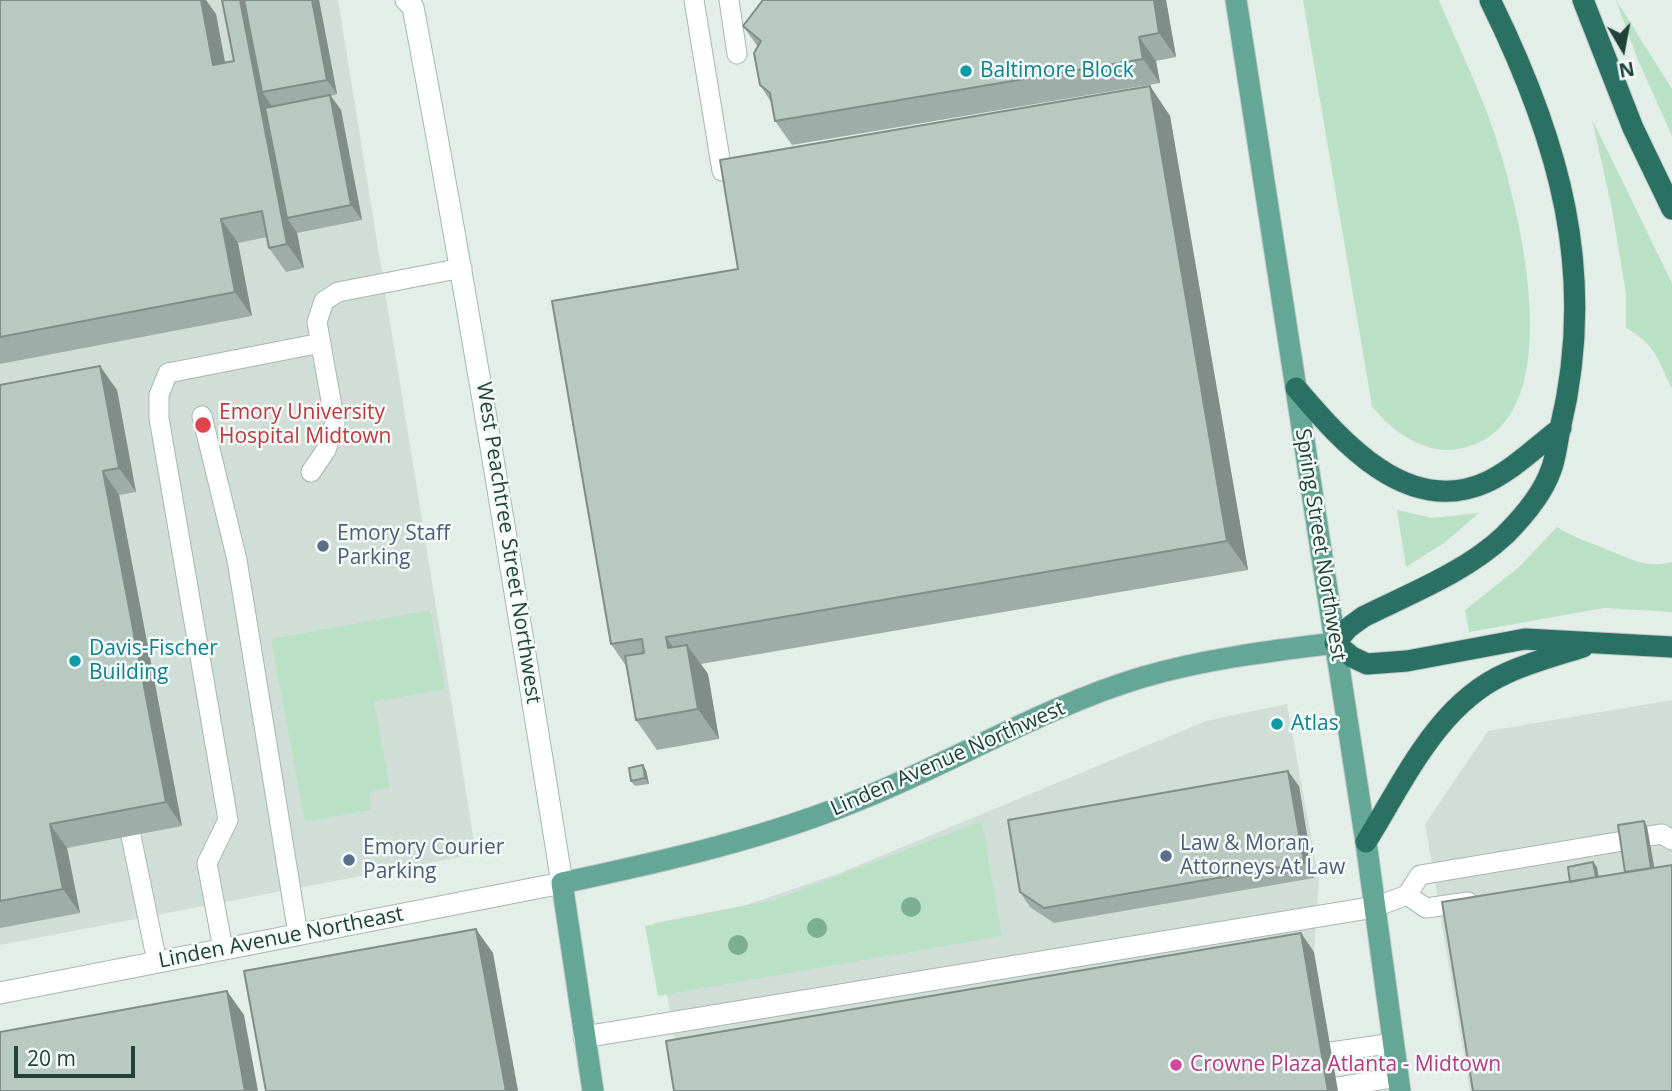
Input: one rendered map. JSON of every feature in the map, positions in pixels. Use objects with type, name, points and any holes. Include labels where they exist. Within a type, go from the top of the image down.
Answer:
[{"type":"highway","points":[[1490,0],[1517,55],[1545,128],[1570,228],[1575,267],[1574,361],[1551,471],[1529,506],[1504,535],[1467,563],[1363,617],[1348,628],[1335,643],[1352,657],[1367,664],[1407,662],[1525,639],[1592,644],[1620,642],[1672,647]]},
{"type":"highway","points":[[1583,0],[1633,128],[1667,200]]},
{"type":"highway","points":[[1296,388],[1354,451],[1402,482],[1426,492],[1452,492],[1486,482],[1513,466],[1560,428]]},
{"type":"highway","points":[[1366,842],[1427,743],[1458,705],[1506,673],[1592,644]]},
{"type":"main road","name":"Spring Street Northwest","points":[[1236,0],[1366,842],[1399,1084]]},
{"type":"main road","name":"Linden Avenue Northwest","points":[[562,883],[772,832],[865,798],[1024,723],[1142,678],[1253,653],[1335,643]]},
{"type":"main road","name":"West Peachtree Street Northwest","points":[[562,883],[593,1091]]},
{"type":"street","name":"West Peachtree Street Northwest","points":[[411,2],[462,268],[526,643],[562,883]]},
{"type":"street","name":"Linden Avenue Northeast","points":[[0,993],[562,883]]},
{"type":"street","points":[[584,1037],[707,1024],[1375,907]]},
{"type":"lane","points":[[694,0],[722,171],[749,166]]},
{"type":"lane","points":[[729,0],[737,54]]},
{"type":"lane","points":[[311,472],[326,450],[335,424],[317,322],[324,301],[338,292],[462,268]]},
{"type":"lane","points":[[223,949],[207,863],[228,820],[159,418],[159,395],[168,373],[321,343]]},
{"type":"lane","points":[[202,416],[237,560],[298,934]]},
{"type":"lane","points":[[1649,836],[1662,834],[1672,839]]},
{"type":"lane","points":[[131,836],[157,962]]},
{"type":"lane","points":[[1375,907],[1407,895],[1420,875],[1623,841]]},
{"type":"lane","points":[[1407,895],[1426,908],[1493,898]]},
{"type":"lane","points":[[1331,1052],[1394,1043]]},
{"type":"lane","points":[[1337,1087],[1399,1084]]},
{"type":"shaded area","name":"Emory University Hospital Midtown","points":[[0,0],[338,0],[476,854],[0,945]]},
{"type":"shaded area","points":[[1672,700],[1672,1091],[1470,1091],[1425,824],[1488,731]]},
{"type":"shaded area","points":[[1287,704],[1319,881],[1314,952],[1338,1091],[684,1091],[654,923],[746,905],[840,873],[1206,721]]},
{"type":"green space","points":[[1303,0],[1439,0],[1494,132],[1516,210],[1525,260],[1530,311],[1528,360],[1517,402],[1495,433],[1458,449],[1446,450],[1421,445],[1399,432],[1372,406]]},
{"type":"green space","points":[[1616,0],[1672,89],[1672,136],[1638,60]]},
{"type":"green space","points":[[1592,119],[1672,283],[1672,388],[1650,347],[1626,328],[1626,294],[1612,209]]},
{"type":"green space","points":[[1397,510],[1432,518],[1479,513],[1444,543],[1406,567]]},
{"type":"green space","points":[[1557,527],[1639,562],[1672,562],[1672,612],[1604,608],[1469,632],[1465,610],[1518,568]]},
{"type":"green space","points":[[430,610],[445,689],[374,702],[390,788],[369,792],[371,810],[305,822],[271,639]]},
{"type":"green space","points":[[982,821],[1002,936],[658,996],[645,926],[774,900]]},
{"type":"building","points":[[0,0],[201,0],[213,65],[234,61],[222,0],[240,0],[287,244],[269,248],[262,211],[221,219],[235,292],[0,337]]},
{"type":"building","points":[[244,0],[312,0],[327,80],[262,92]]},
{"type":"building","name":"Baltimore Block","points":[[763,0],[1154,0],[1159,33],[1139,37],[1143,59],[775,121],[770,93],[760,85],[754,53],[761,41],[743,26]]},
{"type":"building","points":[[1150,86],[1227,541],[666,637],[668,648],[687,645],[698,709],[636,720],[625,656],[644,653],[642,639],[611,644],[552,301],[738,269],[720,160]]},
{"type":"building","points":[[330,95],[351,205],[287,218],[265,108]]},
{"type":"building","name":"Davis-Fischer Building","points":[[100,366],[119,468],[103,471],[166,802],[50,824],[63,889],[0,901],[0,385]]},
{"type":"building","points":[[643,765],[645,778],[631,781],[629,768]]},
{"type":"building","name":"Law & Moran, Attorneys At Law","points":[[1288,771],[1304,863],[1044,908],[1020,892],[1008,820]]},
{"type":"building","points":[[1644,821],[1651,868],[1625,872],[1618,825]]},
{"type":"building","points":[[1593,862],[1596,877],[1570,882],[1568,867]]},
{"type":"building","points":[[1672,865],[1672,1091],[1473,1091],[1442,902]]},
{"type":"building","points":[[476,929],[506,1091],[266,1091],[244,971]]},
{"type":"building","points":[[1301,933],[1328,1091],[674,1091],[666,1041]]},
{"type":"building","points":[[227,991],[245,1091],[0,1091],[0,1032]]},
{"type":"place","name":"Baltimore Block","points":[[966,71]]},
{"type":"place","name":"Emory University Hospital Midtown","points":[[203,425]]},
{"type":"place","name":"Emory Staff Parking","points":[[323,546]]},
{"type":"place","name":"Davis-Fischer Building","points":[[75,661]]},
{"type":"place","name":"Atlas","points":[[1277,724]]},
{"type":"place","name":"Law & Moran, Attorneys At Law","points":[[1166,856]]},
{"type":"place","name":"Emory Courier Parking","points":[[349,860]]},
{"type":"place","name":"Crowne Plaza Atlanta - Midtown","points":[[1176,1065]]}]
